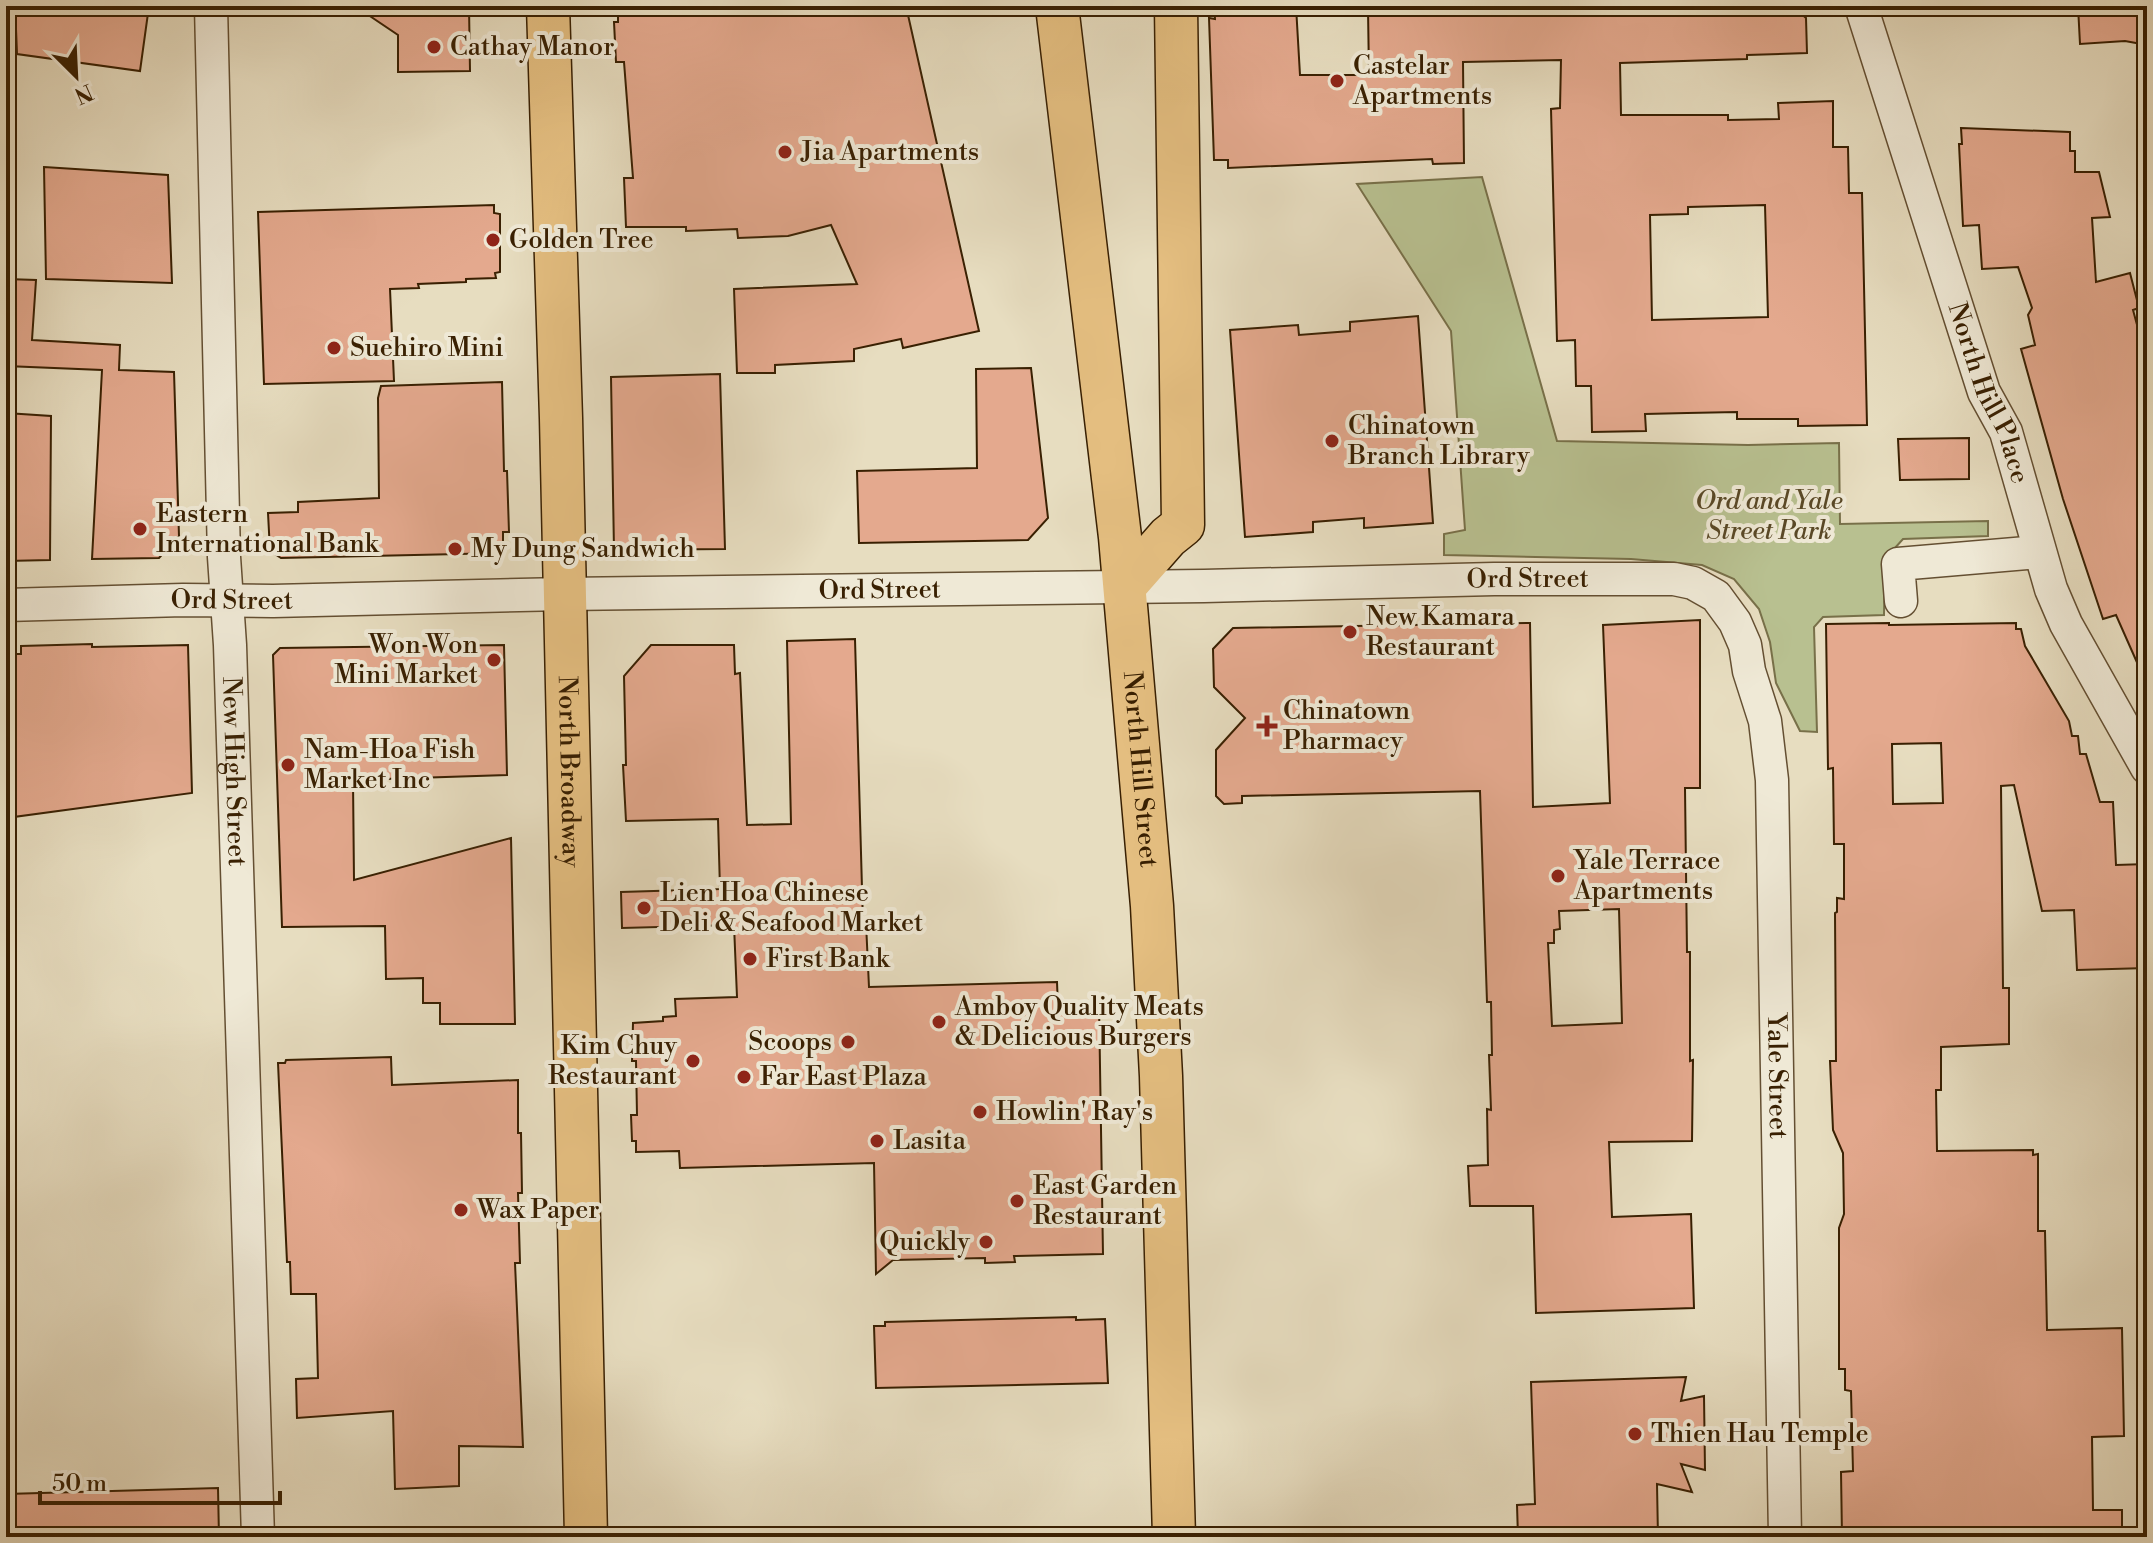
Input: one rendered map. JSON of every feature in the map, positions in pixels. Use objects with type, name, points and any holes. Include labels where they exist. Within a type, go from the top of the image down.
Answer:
[{"type":"main road","name":"North Broadway","points":[[548,6],[586,1537]]},
{"type":"main road","name":"North Hill Street","points":[[1057,6],[1125,586],[1152,906],[1161,1060],[1174,1537]]},
{"type":"main road","points":[[1125,586],[1168,537],[1183,525],[1176,6]]},
{"type":"street","name":"New High Street","points":[[211,6],[217,342],[258,1537]]},
{"type":"street","name":"North Hill Place","points":[[1861,6],[1984,392],[2006,432],[2038,552],[2066,624],[2147,768]]},
{"type":"street","points":[[1901,601],[1898,564],[2038,552]]},
{"type":"street","name":"Ord Street","points":[[6,605],[1494,579],[1674,579],[1693,583],[1716,596],[1735,622]]},
{"type":"street","name":"Yale Street","points":[[1735,622],[1745,645],[1749,671],[1765,721],[1772,780],[1785,1537]]},
{"type":"green space","name":"Ord and Yale Street Park","points":[[1482,177],[1557,441],[1748,445],[1839,443],[1840,524],[1988,521],[1988,536],[1903,539],[1885,559],[1884,615],[1823,617],[1814,627],[1817,732],[1800,731],[1776,683],[1770,642],[1759,609],[1734,579],[1702,565],[1631,559],[1444,555],[1444,534],[1465,530],[1451,331],[1357,184]]},
{"type":"building","points":[[6,6],[149,6],[140,71],[17,54],[16,29],[6,27]]},
{"type":"building","name":"Cathay Manor","points":[[355,6],[469,6],[470,71],[398,72],[398,35]]},
{"type":"building","name":"Jia Apartments","points":[[618,6],[906,6],[979,331],[903,348],[901,339],[854,349],[854,361],[775,365],[775,373],[737,373],[734,289],[857,284],[831,225],[788,236],[738,238],[737,229],[686,231],[686,227],[626,227],[624,178],[633,178],[624,62],[616,62],[614,22],[618,22]]},
{"type":"building","points":[[1214,6],[1296,6],[1300,75],[1369,75],[1368,9],[1373,6],[1455,6],[1455,14],[1504,11],[1504,6],[1793,6],[1806,18],[1807,53],[1747,55],[1747,59],[1620,63],[1621,115],[1728,115],[1728,120],[1779,119],[1778,103],[1833,101],[1833,147],[1848,147],[1849,193],[1862,193],[1867,425],[1798,426],[1798,419],[1737,419],[1737,412],[1645,414],[1646,431],[1592,432],[1591,386],[1576,386],[1575,340],[1557,341],[1551,109],[1560,108],[1561,60],[1463,62],[1464,163],[1433,164],[1432,159],[1228,168],[1228,160],[1214,160],[1209,18],[1215,19]],"holes":[[[1765,205],[1768,317],[1652,320],[1650,215],[1688,214],[1688,207]]]},
{"type":"building","points":[[2078,6],[2147,6],[2147,45],[2125,41],[2080,44]]},
{"type":"building","points":[[1961,128],[2070,132],[2070,151],[2075,151],[2075,172],[2099,172],[2110,217],[2092,218],[2096,282],[2130,273],[2139,308],[2133,310],[2147,362],[2147,685],[2116,615],[2103,619],[2063,499],[2021,349],[2035,345],[2028,315],[2032,308],[2018,267],[1982,269],[1979,225],[1963,226]]},
{"type":"building","points":[[44,167],[168,175],[172,283],[46,279]]},
{"type":"building","points":[[494,205],[494,213],[500,214],[500,272],[495,273],[496,278],[390,289],[394,381],[264,384],[258,212]]},
{"type":"building","points":[[6,279],[36,280],[32,340],[120,345],[119,370],[174,372],[179,536],[159,558],[92,559],[102,370],[6,366]]},
{"type":"building","name":"Chinatown Branch Library","points":[[1418,316],[1433,523],[1364,528],[1364,518],[1313,522],[1313,532],[1245,537],[1230,330],[1298,325],[1299,335],[1350,331],[1350,322]]},
{"type":"building","points":[[1031,368],[1048,518],[1028,540],[859,543],[857,471],[977,468],[976,369]]},
{"type":"building","points":[[720,374],[725,549],[614,550],[611,377]]},
{"type":"building","points":[[502,382],[509,532],[503,532],[503,553],[281,558],[270,551],[268,513],[298,512],[298,502],[379,498],[378,398],[381,386]]},
{"type":"building","points":[[6,413],[51,416],[50,560],[6,561]]},
{"type":"building","points":[[1969,438],[1969,479],[1900,480],[1898,439]]},
{"type":"building","points":[[1700,620],[1700,788],[1685,788],[1690,1061],[1693,1060],[1692,1141],[1609,1142],[1612,1217],[1691,1214],[1694,1308],[1536,1313],[1533,1206],[1470,1206],[1468,1166],[1488,1165],[1487,1109],[1491,1110],[1491,1002],[1487,1002],[1480,791],[1242,796],[1242,803],[1224,804],[1216,796],[1216,750],[1245,718],[1214,687],[1213,649],[1233,628],[1530,623],[1533,807],[1610,803],[1603,625]],"holes":[[[1619,909],[1622,1023],[1552,1026],[1548,943],[1554,943],[1554,930],[1560,929],[1559,911]]]},
{"type":"building","points":[[2016,623],[2016,629],[2021,629],[2025,646],[2069,721],[2072,736],[2078,736],[2080,754],[2086,754],[2100,802],[2113,802],[2116,865],[2147,864],[2147,968],[2077,970],[2074,910],[2042,911],[2014,785],[2001,786],[2003,988],[2009,988],[2009,1044],[1941,1047],[1941,1090],[1936,1090],[1937,1151],[2033,1150],[2033,1155],[2038,1154],[2038,1231],[2045,1231],[2047,1330],[2122,1328],[2124,1436],[2092,1437],[2093,1510],[2122,1510],[2122,1537],[1842,1537],[1841,1472],[1853,1471],[1851,1391],[1845,1390],[1845,1369],[1839,1369],[1839,1228],[1844,1214],[1843,1153],[1833,1130],[1830,1061],[1836,1061],[1835,913],[1837,898],[1844,899],[1844,844],[1834,844],[1833,768],[1828,769],[1826,624]],"holes":[[[1941,743],[1943,803],[1893,804],[1892,744]]]},
{"type":"building","points":[[855,639],[863,924],[866,923],[869,987],[1057,982],[1058,1008],[1099,1004],[1103,1254],[1014,1256],[1015,1262],[985,1263],[985,1258],[893,1260],[876,1274],[874,1163],[680,1168],[679,1151],[636,1152],[636,1141],[632,1141],[631,1115],[637,1115],[636,1061],[632,1061],[633,1023],[663,1021],[663,1017],[676,1016],[675,999],[737,997],[734,925],[622,928],[621,892],[720,889],[718,819],[626,821],[624,676],[651,645],[734,645],[735,674],[740,673],[747,825],[791,824],[787,641]]},
{"type":"building","points":[[92,644],[92,647],[188,645],[192,793],[6,818],[6,654],[21,654],[21,646]]},
{"type":"building","points":[[504,645],[507,775],[353,780],[354,880],[511,838],[515,1024],[440,1024],[440,1003],[423,1003],[423,978],[386,979],[385,926],[282,927],[273,655],[280,648]]},
{"type":"building","points":[[391,1057],[392,1085],[518,1080],[522,1193],[518,1193],[520,1263],[515,1263],[523,1447],[459,1446],[459,1486],[395,1489],[393,1411],[297,1418],[296,1379],[318,1378],[316,1294],[291,1294],[278,1063],[285,1063],[286,1060]]},
{"type":"building","points":[[1076,1317],[1076,1320],[1105,1319],[1108,1383],[876,1388],[874,1326],[885,1326],[885,1322]]},
{"type":"building","points":[[1686,1377],[1681,1401],[1704,1396],[1705,1470],[1681,1464],[1692,1492],[1657,1484],[1658,1537],[1518,1537],[1517,1505],[1535,1504],[1531,1382]]},
{"type":"building","points":[[218,1488],[219,1537],[6,1537],[6,1494]]},
{"type":"place","name":"Cathay Manor","points":[[434,47]]},
{"type":"place","name":"Castelar Apartments","points":[[1337,81]]},
{"type":"place","name":"Jia Apartments","points":[[785,152]]},
{"type":"place","name":"Golden Tree","points":[[493,240]]},
{"type":"place","name":"Suehiro Mini","points":[[334,348]]},
{"type":"place","name":"Chinatown Branch Library","points":[[1332,441]]},
{"type":"place","name":"Eastern International Bank","points":[[140,529]]},
{"type":"place","name":"My Dung Sandwich","points":[[455,549]]},
{"type":"place","name":"New Kamara Restaurant","points":[[1350,632]]},
{"type":"place","name":"Won Won Mini Market","points":[[494,660]]},
{"type":"place","name":"Chinatown Pharmacy","points":[[1267,726]]},
{"type":"place","name":"Nam-Hoa Fish Market Inc","points":[[288,765]]},
{"type":"place","name":"Yale Terrace Apartments","points":[[1558,876]]},
{"type":"place","name":"Lien Hoa Chinese Deli & Seafood Market","points":[[644,908]]},
{"type":"place","name":"First Bank","points":[[750,959]]},
{"type":"place","name":"Amboy Quality Meats & Delicious Burgers","points":[[939,1022]]},
{"type":"place","name":"Scoops","points":[[848,1042]]},
{"type":"place","name":"Kim Chuy Restaurant","points":[[693,1061]]},
{"type":"place","name":"Far East Plaza","points":[[744,1077]]},
{"type":"place","name":"Howlin' Ray's","points":[[980,1112]]},
{"type":"place","name":"Lasita","points":[[877,1141]]},
{"type":"place","name":"East Garden Restaurant","points":[[1017,1201]]},
{"type":"place","name":"Wax Paper","points":[[461,1210]]},
{"type":"place","name":"Quickly","points":[[986,1242]]},
{"type":"place","name":"Thien Hau Temple","points":[[1635,1434]]}]
